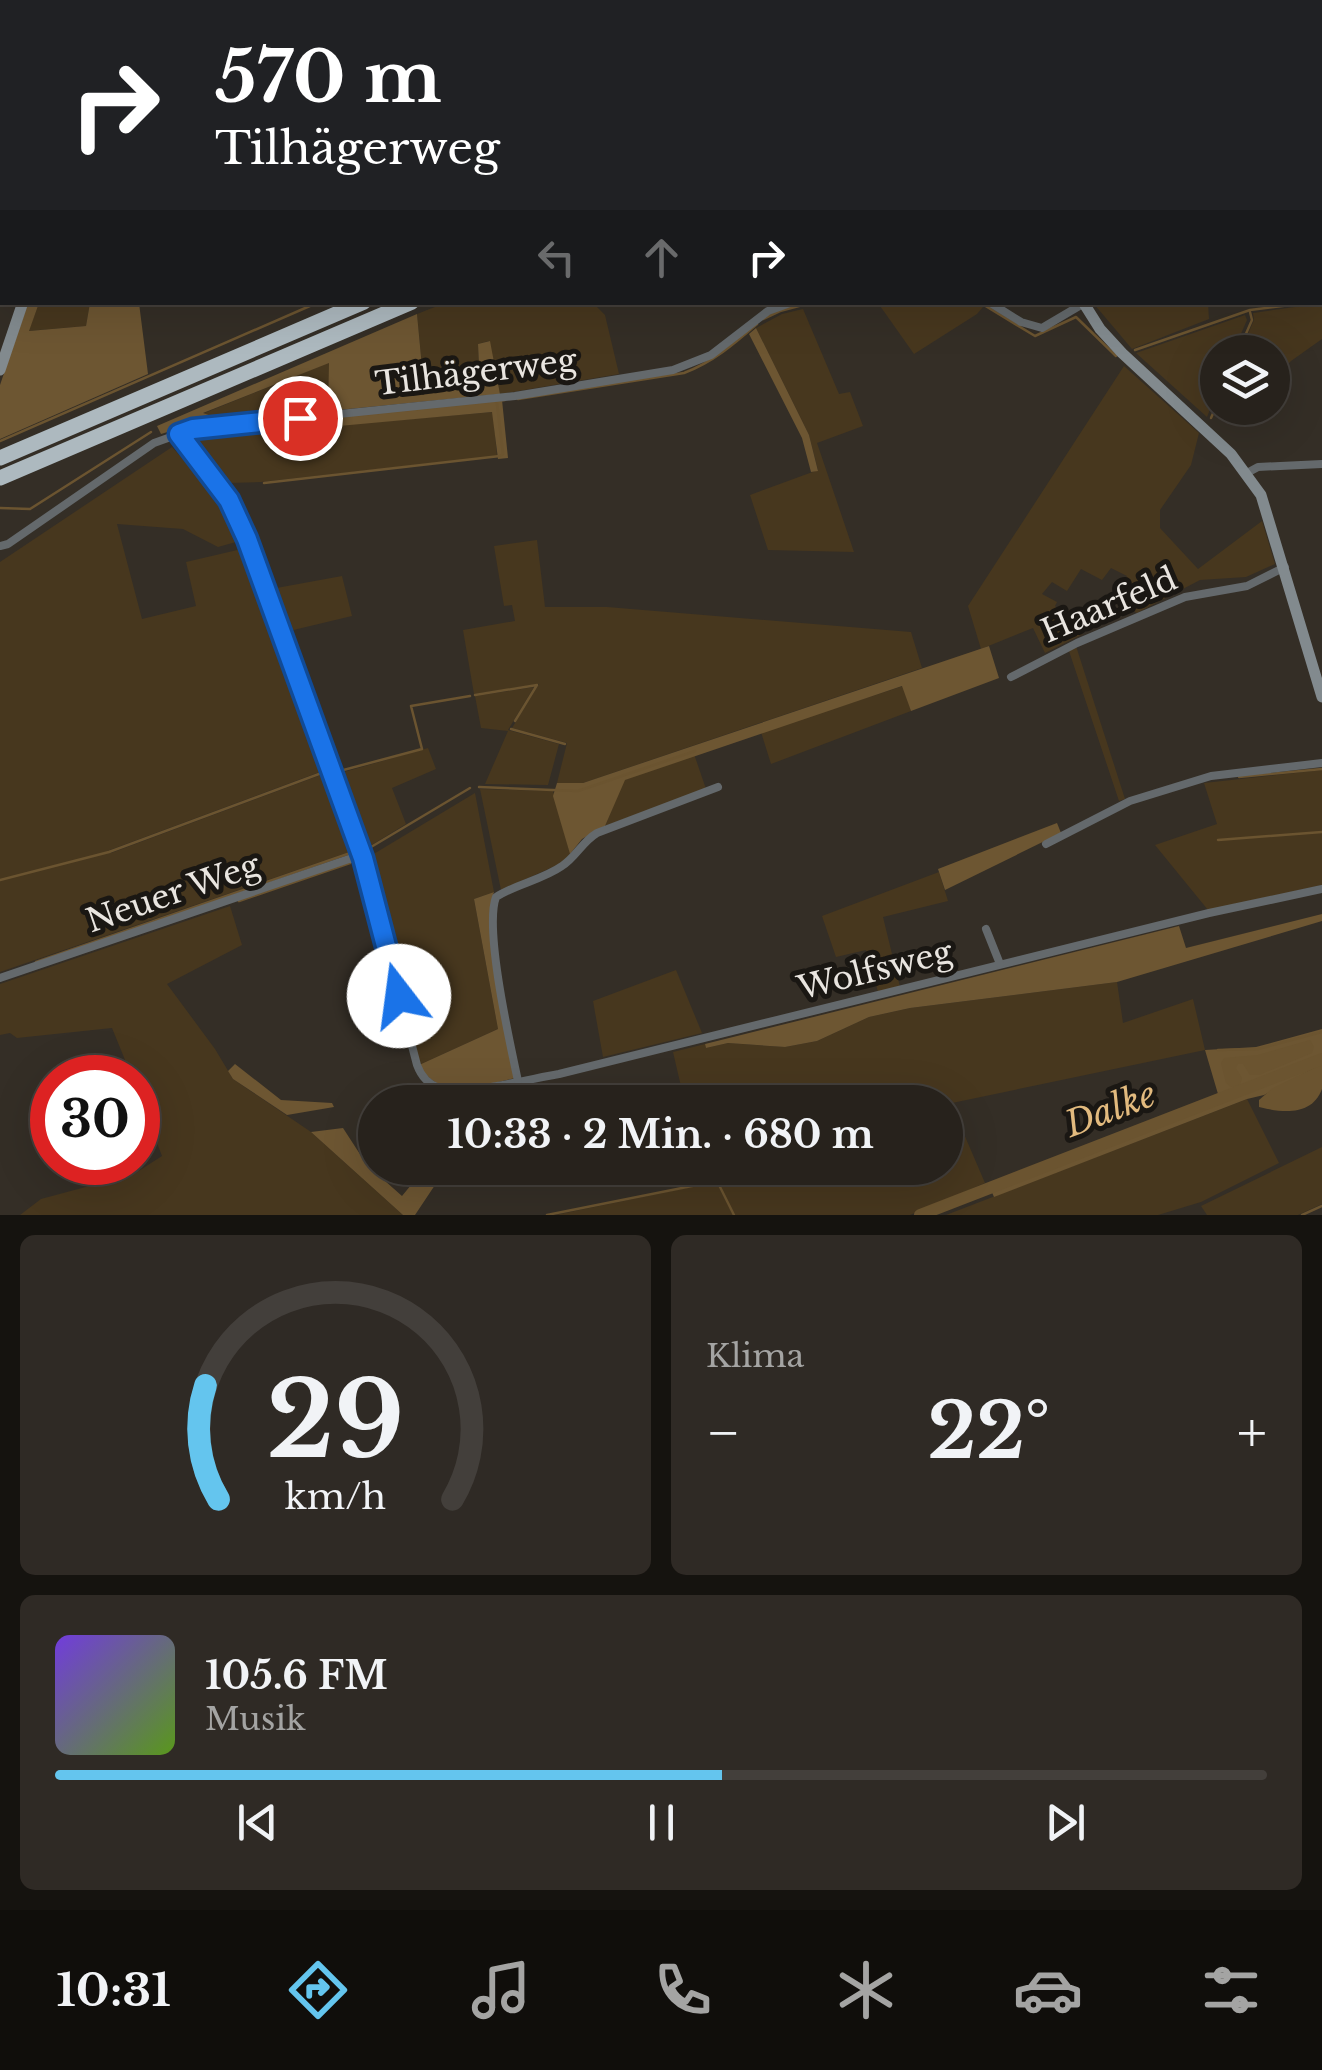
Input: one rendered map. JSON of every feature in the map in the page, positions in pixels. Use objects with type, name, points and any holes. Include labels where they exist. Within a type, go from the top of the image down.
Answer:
[{"type":"highway","points":[[0,458],[357,305]]},
{"type":"highway","points":[[0,478],[405,305]]},
{"type":"street","points":[[0,370],[22,305]]},
{"type":"street","name":"Tilhägerweg","points":[[0,546],[154,443],[179,434],[211,427],[515,396],[674,370],[711,355],[768,311],[785,305]]},
{"type":"street","points":[[993,305],[1021,322],[1042,328],[1081,305]]},
{"type":"street","points":[[1086,305],[1122,353],[1218,441],[1261,495],[1322,698]]},
{"type":"street","points":[[179,434],[229,500],[247,539],[363,858]]},
{"type":"street","points":[[1247,473],[1258,467],[1322,464]]},
{"type":"street","name":"Haarfeld","points":[[1012,677],[1077,642],[1185,597],[1247,586],[1285,566]]},
{"type":"street","points":[[1046,844],[1130,801],[1210,776],[1322,763]]},
{"type":"street","points":[[518,1080],[491,915],[496,897],[558,870],[583,842],[597,833],[718,787]]},
{"type":"street","name":"Neuer Weg","points":[[0,978],[349,859],[363,858]]},
{"type":"street","name":"Wolfsweg","points":[[363,858],[416,1066],[422,1076],[440,1089],[458,1091],[752,1028],[1000,964],[1322,889]]},
{"type":"street","points":[[986,929],[1000,964]]},
{"type":"shaded area","points":[[27,305],[38,305],[29,331],[86,326],[90,305],[139,305],[148,374],[0,439],[0,385]]},
{"type":"shaded area","points":[[38,305],[90,305],[86,326],[28,331]]},
{"type":"shaded area","points":[[440,305],[595,305],[605,315],[619,374],[500,394],[489,341],[478,344],[480,387],[423,378],[417,314]]},
{"type":"shaded area","points":[[879,305],[983,307],[977,314],[914,354]]},
{"type":"shaded area","points":[[1095,305],[1208,305],[1209,319],[1132,349]]},
{"type":"shaded area","points":[[1322,305],[1322,339],[1290,362],[1290,335],[1247,335],[1253,313]]},
{"type":"shaded area","points":[[803,309],[839,394],[850,392],[863,426],[817,443],[854,552],[768,550],[750,495],[818,470],[809,435],[756,328],[782,314]]},
{"type":"shaded area","points":[[417,314],[423,378],[480,387],[478,344],[490,341],[500,394],[328,411],[329,363],[203,413],[223,420],[161,434],[157,426]]},
{"type":"shaded area","points":[[1245,315],[1247,320],[1240,335],[1200,335],[1200,411],[1136,353]]},
{"type":"shaded area","points":[[756,328],[809,435],[818,471],[811,472],[802,438],[749,334]]},
{"type":"shaded area","points":[[330,362],[328,411],[223,420],[202,414]]},
{"type":"shaded area","points":[[1124,366],[1199,433],[1191,465],[1160,510],[1160,528],[1198,569],[1262,521],[1275,564],[1246,577],[1200,580],[1137,613],[1114,599],[1127,576],[1111,568],[1102,580],[1081,569],[1067,591],[1052,582],[1042,594],[1057,602],[1055,606],[1083,634],[1045,653],[1033,628],[981,649],[968,606]]},
{"type":"shaded area","points":[[502,400],[508,458],[498,459],[492,412],[328,427],[328,418]]},
{"type":"shaded area","points":[[493,412],[497,456],[228,483],[225,474],[199,447],[198,437]]},
{"type":"shaded area","points":[[172,447],[224,505],[241,534],[236,542],[218,547],[183,529],[117,524],[142,619],[196,606],[186,562],[246,548],[325,770],[110,850],[111,853],[326,773],[352,851],[0,972],[0,562]]},
{"type":"shaded area","points":[[537,540],[545,607],[607,607],[911,632],[922,668],[583,783],[557,783],[567,743],[512,728],[539,684],[474,694],[463,630],[515,621],[512,605],[504,606],[494,546]]},
{"type":"shaded area","points":[[342,576],[352,616],[285,632],[271,589]]},
{"type":"shaded area","points":[[989,646],[999,678],[911,711],[902,686],[625,780],[605,826],[582,839],[570,854],[553,796],[557,783],[583,783]]},
{"type":"shaded area","points":[[1076,646],[1125,799],[1119,801],[1069,651]]},
{"type":"shaded area","points":[[903,686],[911,711],[771,764],[761,732]]},
{"type":"shaded area","points":[[534,687],[508,730],[559,744],[548,785],[485,784],[508,731],[481,728],[475,696]]},
{"type":"shaded area","points":[[428,748],[436,769],[392,788],[406,824],[365,849],[337,774]]},
{"type":"shaded area","points":[[694,754],[706,789],[605,826],[624,780]]},
{"type":"shaded area","points":[[1322,770],[1322,885],[1208,910],[1155,845],[1217,824],[1204,783]]},
{"type":"shaded area","points":[[480,789],[553,791],[570,854],[564,862],[501,890]]},
{"type":"shaded area","points":[[475,793],[494,892],[474,899],[498,1029],[419,1065],[367,858]]},
{"type":"shaded area","points":[[1057,823],[1061,833],[945,890],[938,869]]},
{"type":"shaded area","points":[[939,872],[948,901],[883,917],[900,987],[878,992],[866,950],[836,957],[822,916]]},
{"type":"shaded area","points":[[494,892],[492,956],[516,1078],[485,1085],[442,1085],[428,1077],[419,1065],[498,1029],[474,899]]},
{"type":"shaded area","points":[[230,906],[242,945],[167,984],[233,1079],[311,1132],[358,1174],[358,1185],[370,1185],[403,1215],[20,1215],[41,1199],[93,1185],[160,1185],[160,1055],[123,1055],[112,1028],[17,1038],[10,1033],[0,1035],[0,984]]},
{"type":"shaded area","points":[[1322,914],[1322,921],[1117,982],[910,1008],[869,1017],[817,1041],[785,1047],[728,1043],[706,1048],[705,1044],[1179,926],[1186,948]]},
{"type":"shaded area","points":[[676,970],[702,1033],[603,1057],[593,1001]]},
{"type":"shaded area","points":[[1117,982],[1123,1023],[1193,999],[1205,1050],[963,1101],[963,1085],[681,1085],[673,1052],[705,1044],[706,1048],[728,1043],[785,1047],[817,1041],[869,1017],[910,1008]]},
{"type":"shaded area","points":[[1322,1029],[1322,1064],[1264,1095],[994,1197],[988,1183],[1218,1094],[1205,1050],[1256,1047]]},
{"type":"shaded area","points":[[1310,1040],[1312,1053],[1259,1075],[1250,1075],[1243,1064],[1238,1064],[1240,1085],[1231,1087],[1226,1083],[1221,1063],[1224,1058],[1258,1055]]},
{"type":"shaded area","points":[[235,1064],[281,1100],[332,1103],[334,1107],[287,1115],[233,1079],[228,1071]]},
{"type":"shaded area","points":[[1322,1064],[1322,1089],[1311,1104],[1287,1111],[1259,1107],[1259,1100],[1273,1088]]},
{"type":"shaded area","points":[[1247,1099],[1279,1163],[1201,1202],[1158,1215],[946,1215]]},
{"type":"shaded area","points":[[343,1128],[358,1151],[358,1174],[311,1132]]},
{"type":"shaded area","points":[[963,1132],[985,1183],[910,1215],[735,1215],[718,1185],[963,1185]]},
{"type":"shaded area","points":[[1322,1147],[1322,1204],[1298,1215],[1207,1215],[1201,1206]]},
{"type":"shaded area","points":[[370,1185],[390,1185],[402,1196],[411,1185],[435,1185],[415,1215],[403,1215]]},
{"type":"shaded area","points":[[718,1185],[733,1215],[555,1215]]},
{"type":"waterway","points":[[0,441],[312,305]]},
{"type":"waterway","points":[[763,319],[803,305]]},
{"type":"waterway","points":[[984,305],[1035,336],[1076,317],[1116,356]]},
{"type":"waterway","points":[[1135,350],[1250,310],[1291,305]]},
{"type":"waterway","points":[[1245,335],[1252,320],[1250,312]]},
{"type":"waterway","points":[[518,399],[684,373],[714,358],[757,324]]},
{"type":"waterway","points":[[284,423],[505,400]]},
{"type":"waterway","points":[[264,483],[500,456],[503,454],[497,403]]},
{"type":"waterway","points":[[193,435],[276,424]]},
{"type":"waterway","points":[[0,508],[30,509],[151,432]]},
{"type":"waterway","points":[[281,647],[354,850]]},
{"type":"waterway","points":[[475,695],[537,685],[515,721]]},
{"type":"waterway","points":[[336,772],[422,749],[411,706],[470,696]]},
{"type":"waterway","points":[[511,729],[565,744]]},
{"type":"waterway","points":[[479,787],[578,791],[695,751]]},
{"type":"waterway","points":[[1239,777],[1322,769]]},
{"type":"waterway","points":[[0,880],[109,852],[327,771]]},
{"type":"waterway","points":[[366,850],[470,788]]},
{"type":"waterway","points":[[1218,840],[1322,832]]},
{"type":"waterway","points":[[36,962],[356,851]]},
{"type":"waterway","points":[[239,901],[350,863]]},
{"type":"waterway","points":[[1218,1050],[1258,1049],[1322,1032]]},
{"type":"waterway","name":"Dalke","points":[[920,1215],[1322,1059]]},
{"type":"waterway","points":[[547,1215],[717,1181],[734,1215]]},
{"type":"waterway","points":[[1302,1215],[1322,1206]]},
{"type":"route","points":[[300,418],[193,429],[179,434],[229,500],[247,539],[363,858],[399,996]]}]
